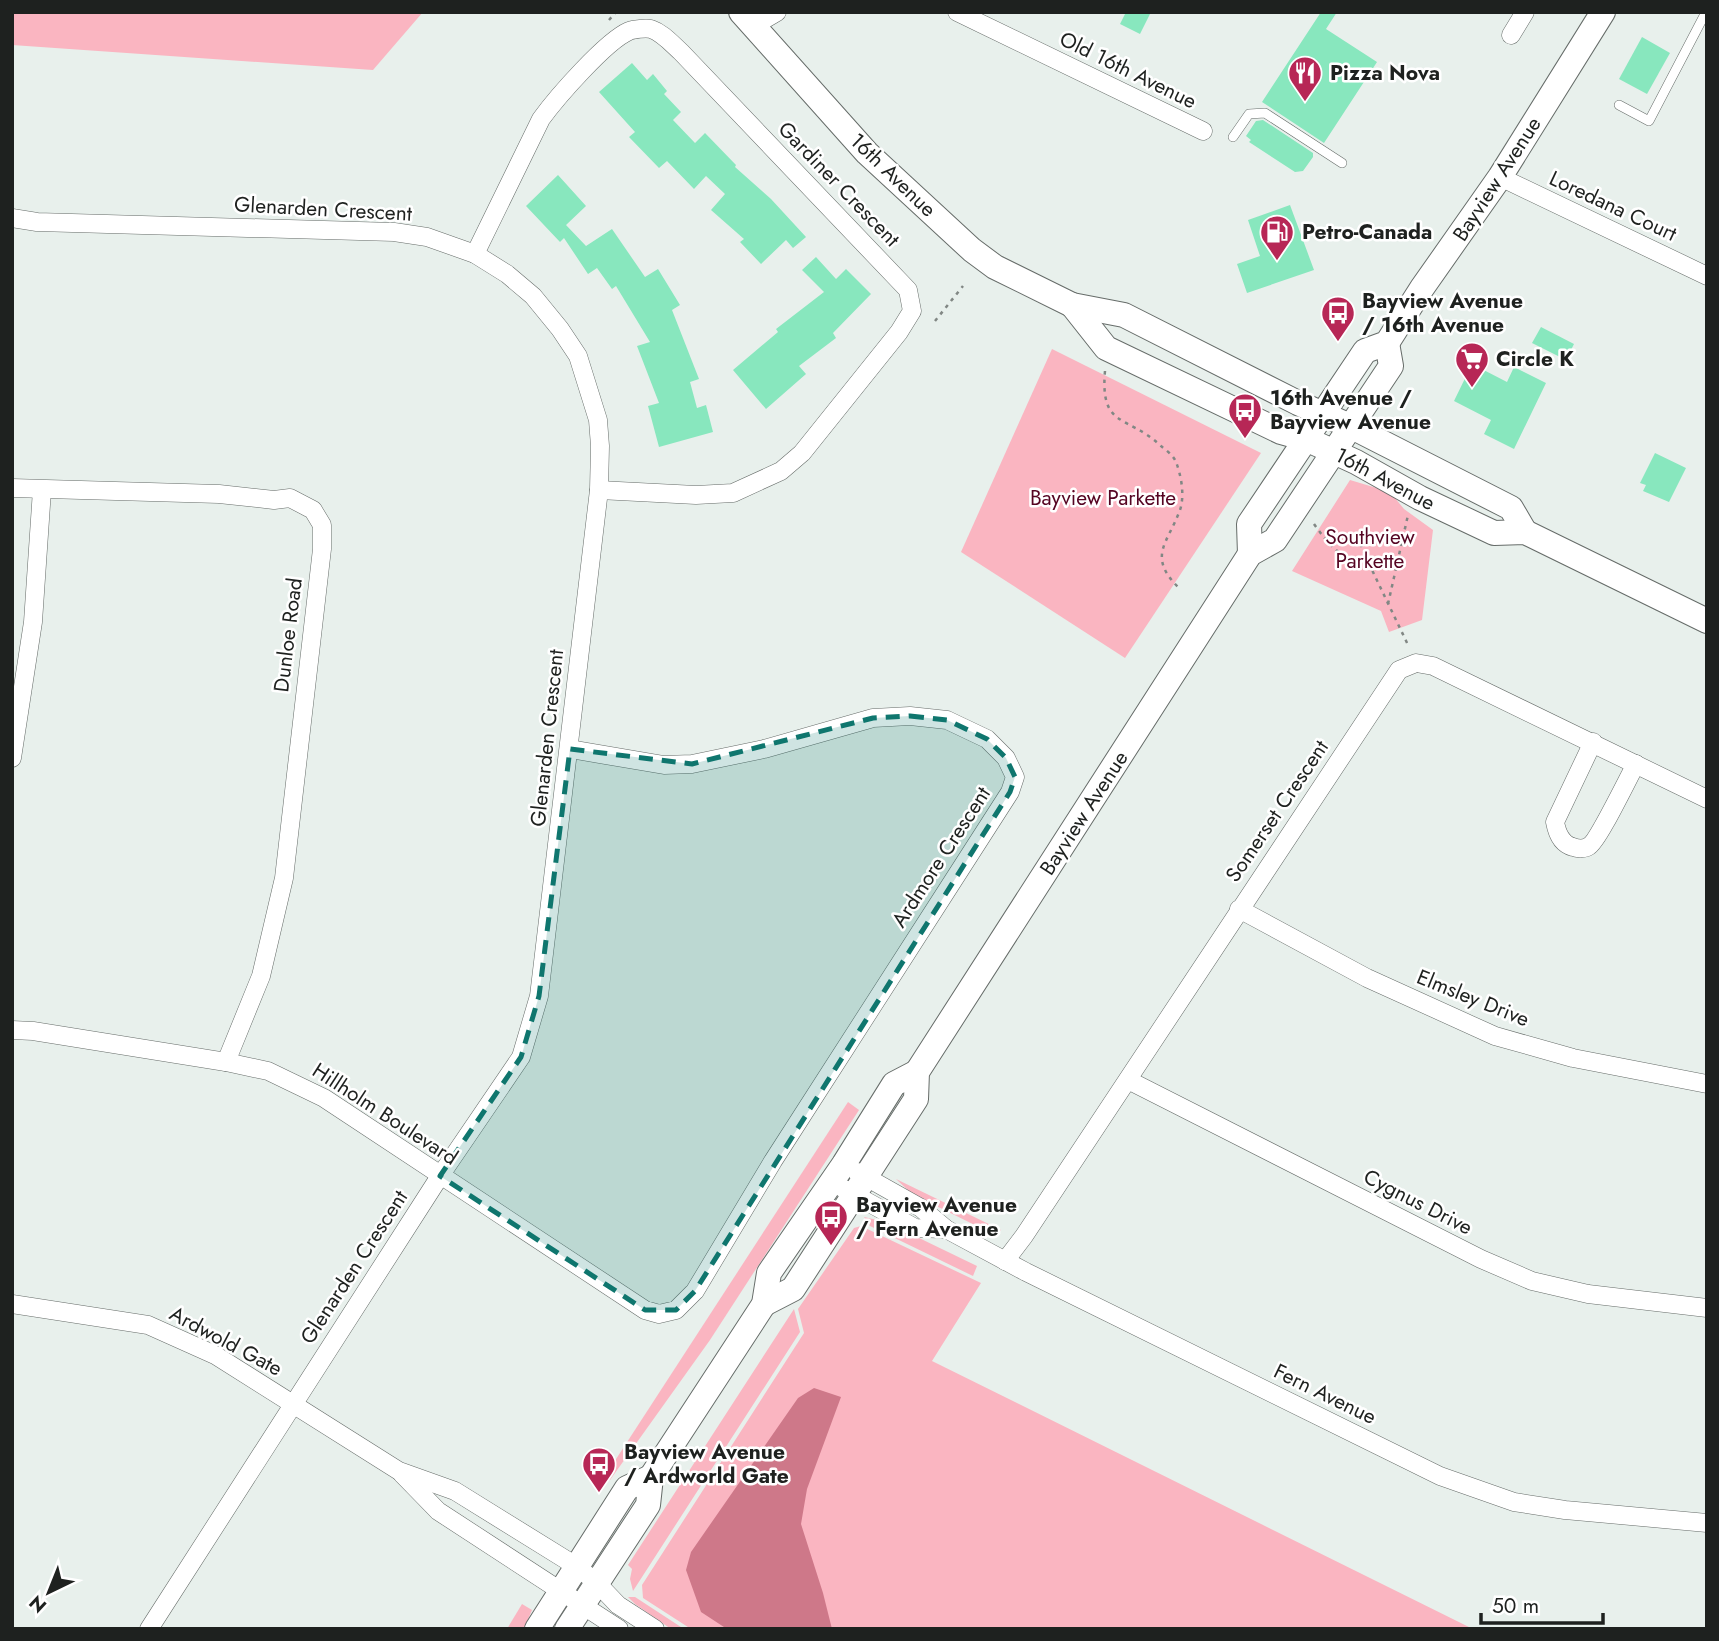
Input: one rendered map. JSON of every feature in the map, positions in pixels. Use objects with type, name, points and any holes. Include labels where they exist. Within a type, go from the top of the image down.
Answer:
[{"type":"main road","name":"Bayview Avenue","points":[[1250,554],[1249,524],[1365,351],[1387,343],[1500,177],[1603,12]]},
{"type":"main road","name":"16th Avenue","points":[[748,19],[867,153],[972,250],[995,267],[1072,305],[1124,315],[1298,403],[1352,427],[1511,508],[1525,532]]},
{"type":"main road","name":"16th Avenue","points":[[1072,305],[1106,348],[1282,432],[1335,452],[1420,498],[1494,533],[1525,532],[1707,621]]},
{"type":"main road","name":"Bayview Avenue","points":[[567,1629],[648,1505],[651,1477],[764,1304],[769,1273],[848,1179],[894,1084],[917,1072],[1250,554],[1275,540],[1352,427],[1391,366],[1387,343]]},
{"type":"main road","name":"Bayview Avenue","points":[[537,1629],[627,1488],[651,1477]]},
{"type":"street","points":[[748,19],[777,12]]},
{"type":"street","name":"Old 16th Avenue","points":[[957,12],[1203,131]]},
{"type":"street","points":[[1511,35],[1525,12]]},
{"type":"street","name":"Gardiner Crescent","points":[[475,254],[541,119],[551,105],[608,47],[630,31],[649,29],[665,37],[681,52],[908,290],[912,311],[899,332],[802,453],[781,471],[733,493],[696,495],[599,490]]},
{"type":"street","name":"Loredana Court","points":[[1500,177],[1707,276]]},
{"type":"street","name":"Glenarden Crescent","points":[[12,218],[37,222],[394,232],[427,237],[475,254],[507,274],[533,296],[578,356],[598,420],[599,490],[570,749],[539,996],[521,1057],[439,1176],[149,1629]]},
{"type":"street","name":"Dunloe Road","points":[[12,488],[219,494],[274,500],[290,498],[313,510],[322,525],[322,550],[284,878],[264,965],[226,1062]]},
{"type":"street","points":[[12,758],[33,622],[41,490]]},
{"type":"street","points":[[1416,663],[1433,666],[1707,799]]},
{"type":"street","name":"Somerset Crescent","points":[[1005,1261],[1128,1080],[1387,686],[1399,670],[1416,663]]},
{"type":"street","name":"Ardmore Crescent","points":[[570,749],[664,765],[692,764],[764,749],[873,718],[910,716],[947,720],[987,739],[1006,758],[1015,777],[1010,792],[773,1161],[695,1291],[676,1310],[659,1314]]},
{"type":"street","points":[[1593,742],[1555,822],[1558,835],[1569,846],[1581,849],[1590,846],[1597,838],[1636,764]]},
{"type":"street","name":"Elmsley Drive","points":[[1239,909],[1367,978],[1495,1037],[1573,1058],[1707,1084]]},
{"type":"street","name":"Hillholm Boulevard","points":[[12,1030],[33,1031],[268,1071],[324,1098],[645,1310],[659,1314]]},
{"type":"street","name":"Cygnus Drive","points":[[1128,1080],[1481,1259],[1532,1281],[1588,1294],[1707,1308]]},
{"type":"street","name":"Fern Avenue","points":[[848,1179],[915,1228],[946,1229],[1005,1261],[1427,1470],[1477,1491],[1514,1502],[1565,1510],[1707,1523]]},
{"type":"street","name":"Ardwold Gate","points":[[12,1304],[148,1325],[215,1355],[399,1471],[455,1491],[576,1566],[618,1605],[655,1629]]},
{"type":"street","name":"Ardwold Gate","points":[[399,1471],[438,1511],[619,1629]]},
{"type":"lane","points":[[1619,105],[1648,121],[1706,12]]},
{"type":"lane","points":[[1233,136],[1249,114],[1265,113],[1342,163]]},
{"type":"path","points":[[609,20],[616,12]]},
{"type":"path","points":[[934,321],[963,286]]},
{"type":"path","points":[[1105,371],[1103,389],[1106,405],[1115,416],[1155,440],[1175,458],[1182,486],[1181,507],[1166,537],[1162,555],[1164,573],[1178,587]]},
{"type":"path","points":[[1388,604],[1408,514]]},
{"type":"path","points":[[1314,524],[1330,547],[1355,565],[1373,570]]},
{"type":"path","points":[[1357,536],[1416,663]]},
{"type":"highlighted area","points":[[910,716],[947,720],[987,739],[1006,758],[1015,777],[1010,792],[695,1291],[676,1310],[645,1310],[440,1176],[521,1057],[539,996],[570,749],[692,764],[873,718]]},
{"type":"green space","points":[[12,12],[423,12],[373,70],[12,45]]},
{"type":"green space","name":"Bayview Parkette","points":[[1052,349],[1261,453],[1125,658],[961,552]]},
{"type":"green space","name":"Southview Parkette","points":[[1350,480],[1390,492],[1404,509],[1433,530],[1422,620],[1389,632],[1381,611],[1292,571]]},
{"type":"green space","points":[[848,1102],[859,1110],[710,1340],[610,1480],[605,1476]]},
{"type":"green space","points":[[896,1179],[1001,1230],[995,1235],[912,1194]]},
{"type":"green space","points":[[864,1217],[886,1222],[977,1266],[973,1276],[870,1226]]},
{"type":"green space","points":[[861,1226],[981,1283],[932,1361],[1473,1629],[691,1629],[643,1598],[642,1585],[804,1333],[798,1309],[854,1228]]},
{"type":"green space","points":[[794,1309],[800,1332],[633,1591],[630,1579],[632,1569],[628,1565]]},
{"type":"green space","points":[[628,1597],[635,1597],[684,1629],[671,1629]]},
{"type":"green space","points":[[522,1604],[532,1610],[524,1629],[507,1629]]},
{"type":"shaded area","points":[[814,1388],[841,1397],[807,1489],[801,1524],[832,1629],[727,1629],[701,1612],[686,1570],[691,1552],[798,1398]]},
{"type":"building","points":[[1126,12],[1151,12],[1140,34],[1120,24]]},
{"type":"building","points":[[1321,12],[1337,12],[1326,29],[1377,62],[1324,143],[1262,102]]},
{"type":"building","points":[[1642,37],[1670,53],[1647,94],[1619,79]]},
{"type":"building","points":[[632,63],[647,80],[653,74],[667,91],[664,94],[681,112],[673,120],[695,143],[705,133],[735,167],[771,199],[806,237],[793,248],[786,240],[761,264],[740,242],[744,239],[711,210],[725,194],[706,176],[694,189],[667,161],[659,168],[629,137],[635,132],[599,92]]},
{"type":"building","points":[[1263,120],[1313,153],[1303,171],[1295,172],[1249,142],[1251,140],[1246,136],[1256,121]]},
{"type":"building","points":[[558,175],[586,206],[566,225],[586,246],[612,229],[645,277],[658,269],[680,305],[672,310],[699,379],[690,382],[697,408],[706,405],[713,432],[659,447],[648,406],[659,403],[637,346],[650,342],[616,286],[612,289],[597,268],[588,274],[564,238],[560,242],[526,206]]},
{"type":"building","points":[[1290,205],[1314,270],[1247,293],[1237,264],[1260,256],[1248,220]]},
{"type":"building","points":[[816,257],[836,279],[846,269],[871,294],[833,333],[836,338],[799,366],[806,374],[766,409],[733,370],[778,332],[776,329],[824,292],[802,270]]},
{"type":"building","points":[[1541,327],[1574,344],[1566,360],[1532,343]]},
{"type":"building","points":[[1472,364],[1507,382],[1514,367],[1546,383],[1514,449],[1484,434],[1491,420],[1454,401]]},
{"type":"building","points":[[1655,453],[1686,468],[1669,502],[1643,491],[1646,485],[1640,483]]},
{"type":"place","name":"Pizza Nova","points":[[1305,103]]},
{"type":"place","name":"Petro-Canada","points":[[1277,262]]},
{"type":"place","name":"Bayview Avenue / 16th Avenue","points":[[1338,343]]},
{"type":"place","name":"Circle K","points":[[1472,389]]},
{"type":"place","name":"16th Avenue / Bayview Avenue","points":[[1245,440]]},
{"type":"place","name":"Bayview Avenue / Fern Avenue","points":[[831,1247]]},
{"type":"place","name":"Bayview Avenue / Ardworld Gate","points":[[599,1494]]}]
